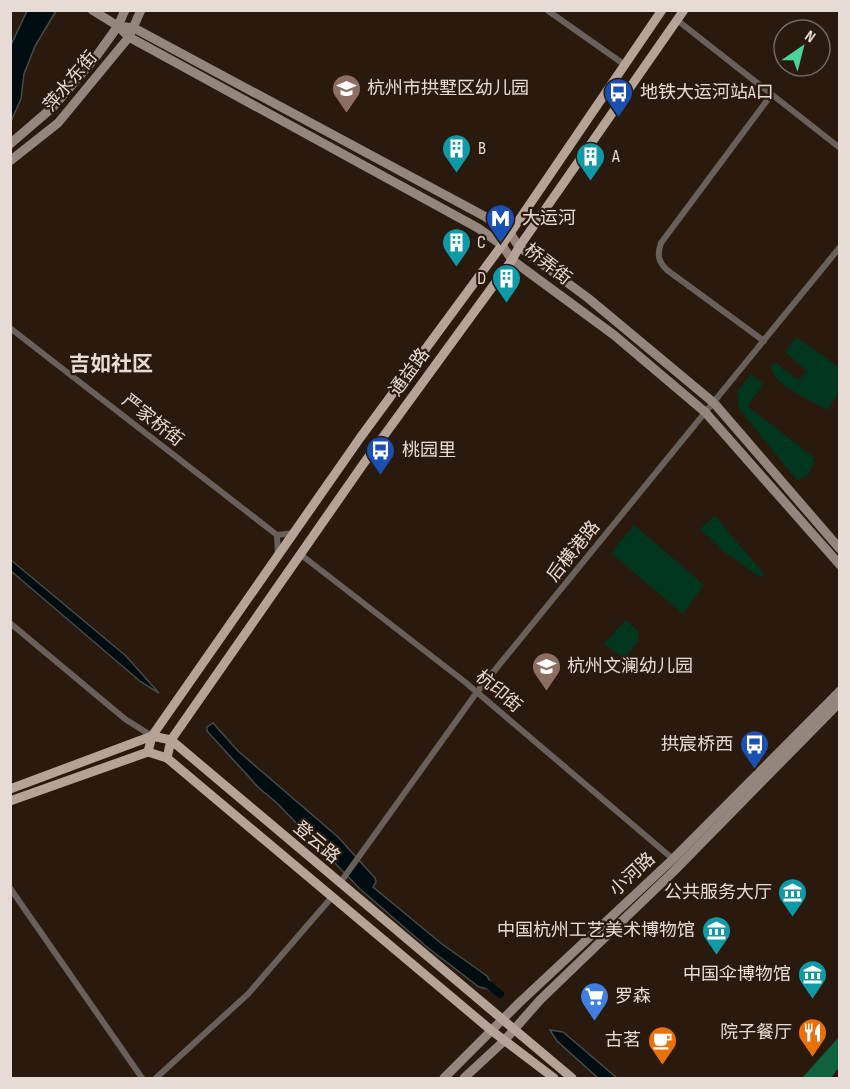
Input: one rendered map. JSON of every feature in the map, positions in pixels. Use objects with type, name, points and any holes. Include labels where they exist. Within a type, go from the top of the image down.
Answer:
[{"type":"main road","name":"通益路","points":[[148,752],[152,736],[366,430],[502,245],[662,10]]},
{"type":"main road","name":"通益路","points":[[167,758],[171,741],[300,554],[364,462],[512,260],[684,10]]},
{"type":"main road","name":"登云路","points":[[152,736],[171,741],[572,1078]]},
{"type":"main road","points":[[10,789],[152,736]]},
{"type":"main road","name":"登云路","points":[[148,752],[167,758],[504,1041],[554,1078]]},
{"type":"main road","points":[[10,801],[148,752]]},
{"type":"street","name":"桥弄街","points":[[92,10],[129,37],[478,228],[502,245],[512,260],[614,335],[705,412],[840,566]]},
{"type":"street","name":"萍水东街","points":[[10,144],[30,129],[52,107],[95,58],[118,27],[125,10]]},
{"type":"street","name":"萍水东街","points":[[10,161],[58,123],[129,37],[141,10]]},
{"type":"street","points":[[547,10],[625,65]]},
{"type":"street","points":[[677,20],[840,148]]},
{"type":"street","name":"桥弄街","points":[[118,27],[134,28],[484,216],[510,233],[519,247],[588,298],[714,403],[840,549]]},
{"type":"street","points":[[764,341],[667,270],[659,263],[657,254],[661,243],[771,94]]},
{"type":"street","name":"后横港路","points":[[340,883],[477,692],[840,247]]},
{"type":"street","name":"严家桥街","points":[[10,328],[277,536]]},
{"type":"street","points":[[278,556],[277,536],[295,533]]},
{"type":"street","name":"杭印街","points":[[300,554],[477,692],[673,859]]},
{"type":"street","points":[[10,623],[125,719],[152,736]]},
{"type":"street","name":"小河路","points":[[444,1078],[502,1019],[673,859],[840,691]]},
{"type":"street","name":"小河路","points":[[464,1078],[504,1041],[540,1000],[672,873],[840,702]]},
{"type":"street","points":[[10,888],[142,1078]]},
{"type":"street","points":[[156,1078],[248,994],[332,897]]},
{"type":"green space","points":[[796,337],[839,367],[839,391],[828,410],[786,387],[774,374],[771,367],[775,362],[799,380],[807,371],[785,352]]},
{"type":"green space","points":[[751,374],[764,384],[747,406],[815,458],[809,472],[801,479],[797,480],[739,409],[737,392]]},
{"type":"green space","points":[[715,516],[764,574],[760,577],[723,551],[700,529]]},
{"type":"green space","points":[[634,525],[704,585],[683,614],[611,553]]},
{"type":"green space","points":[[626,620],[638,631],[639,641],[624,658],[604,644]]},
{"type":"green space","points":[[839,1037],[839,1067],[831,1078],[802,1078]]},
{"type":"shaded area","points":[[27,11],[56,11],[35,46],[24,74],[21,99],[11,121],[11,45]]},
{"type":"shaded area","points":[[11,560],[126,656],[159,693],[141,682],[11,571]]},
{"type":"shaded area","points":[[213,723],[238,751],[338,837],[375,878],[376,882],[373,887],[442,944],[487,976],[496,991],[479,987],[427,947],[359,888],[278,804],[259,788],[207,731],[207,727]]},
{"type":"shaded area","points":[[550,1030],[563,1032],[617,1078],[598,1078],[557,1041]]},
{"type":"waterway","points":[[489,985],[500,994]]},
{"type":"place","name":"杭州市拱墅区幼儿园","points":[[346,114]]},
{"type":"place","name":"地铁大运河站A口","points":[[619,118]]},
{"type":"place","name":"B","points":[[457,174]]},
{"type":"place","name":"A","points":[[591,182]]},
{"type":"place","name":"大运河","points":[[501,244]]},
{"type":"place","name":"C","points":[[456,268]]},
{"type":"place","name":"D","points":[[507,304]]},
{"type":"place","name":"桃园里","points":[[381,476]]},
{"type":"place","name":"杭州文澜幼儿园","points":[[546,692]]},
{"type":"place","name":"拱宸桥西","points":[[754,770]]},
{"type":"place","name":"公共服务大厅","points":[[793,918]]},
{"type":"place","name":"中国杭州工艺美术博物馆","points":[[716,956]]},
{"type":"place","name":"中国伞博物馆","points":[[812,1000]]},
{"type":"place","name":"罗森","points":[[594,1022]]},
{"type":"place","name":"院子餐厅","points":[[813,1058]]},
{"type":"place","name":"古茗","points":[[662,1066]]},
{"type":"district","name":"吉如社区","points":[[111,364]]}]
